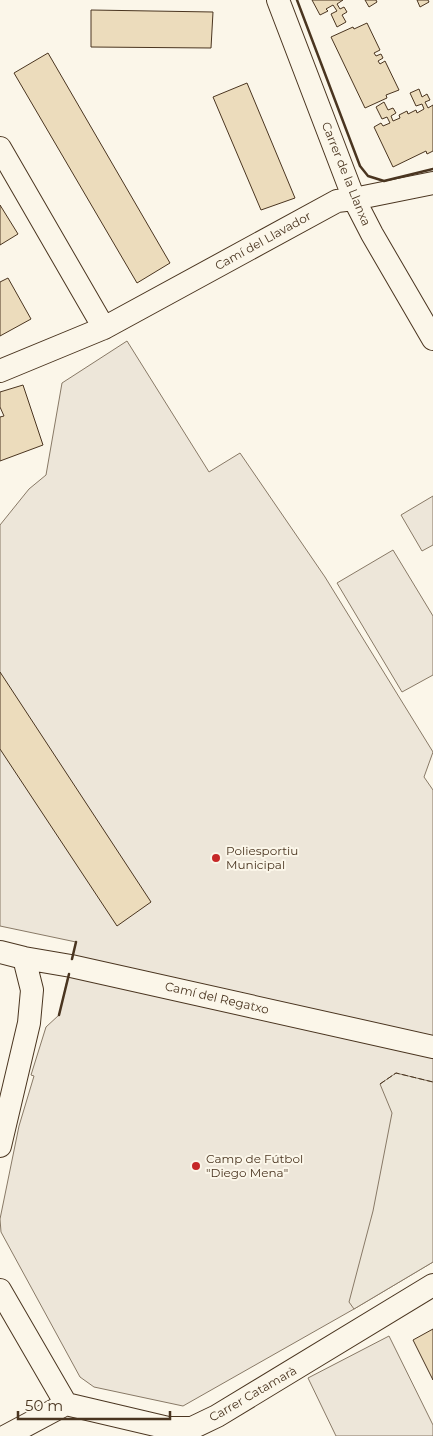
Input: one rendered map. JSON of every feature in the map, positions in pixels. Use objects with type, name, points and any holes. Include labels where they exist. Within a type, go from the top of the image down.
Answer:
[{"type":"street","name":"Carrer de la Llanxa","points":[[278,0],[354,199],[372,234],[433,339]]},
{"type":"street","points":[[0,148],[104,328]]},
{"type":"street","name":"Camí del Llavador","points":[[0,371],[104,328],[337,201],[433,183]]},
{"type":"street","name":"Camí del Regatxo","points":[[0,952],[433,1046]]},
{"type":"street","points":[[0,1146],[29,1023],[32,990],[24,958]]},
{"type":"street","name":"Carrer Catamarà","points":[[66,1404],[168,1428],[192,1428],[217,1416],[433,1285]]},
{"type":"street","points":[[0,1290],[66,1404],[6,1436]]},
{"type":"shaded area","name":"Poliesportiu Municipal","points":[[127,341],[209,472],[240,453],[325,577],[433,752],[424,777],[433,790],[433,1262],[183,1406],[94,1387],[80,1377],[1,1232],[0,1219],[19,1126],[34,1076],[31,1075],[46,1027],[59,1015],[76,942],[0,926],[0,525],[29,489],[46,475],[62,383]]},
{"type":"shaded area","points":[[433,496],[433,545],[422,551],[401,515]]},
{"type":"shaded area","points":[[393,550],[433,616],[433,675],[402,692],[337,583]]},
{"type":"shaded area","points":[[396,1073],[433,1082],[433,1262],[354,1309],[349,1302],[373,1211],[392,1113],[380,1084]]},
{"type":"shaded area","points":[[389,1336],[433,1425],[433,1436],[336,1436],[308,1378]]},
{"type":"building","points":[[312,0],[343,0],[337,4],[340,9],[344,7],[347,12],[342,15],[346,22],[337,27],[331,14],[337,11],[333,5],[326,9],[328,11],[320,15]]},
{"type":"building","points":[[365,0],[376,0],[377,2],[369,7]]},
{"type":"building","points":[[417,0],[428,0],[429,2],[420,7]]},
{"type":"building","points":[[91,10],[213,12],[211,48],[91,47]]},
{"type":"building","points":[[367,23],[380,50],[374,53],[376,56],[381,54],[383,58],[378,61],[380,64],[385,61],[399,90],[386,95],[387,98],[365,108],[331,37]]},
{"type":"building","points":[[48,53],[170,263],[137,283],[14,73]]},
{"type":"building","points":[[247,83],[295,198],[261,210],[213,97]]},
{"type":"building","points":[[419,89],[422,97],[427,94],[430,100],[425,102],[428,108],[433,105],[433,151],[427,154],[426,151],[393,167],[374,127],[381,123],[383,126],[390,123],[387,117],[382,119],[376,107],[384,102],[388,110],[393,108],[396,113],[391,116],[393,121],[400,118],[399,115],[407,111],[408,114],[416,110],[417,113],[424,109],[422,104],[416,106],[410,93]]},
{"type":"building","points":[[0,205],[18,234],[0,245]]},
{"type":"building","points":[[8,278],[31,319],[0,336],[0,282]]},
{"type":"building","points":[[23,385],[43,445],[0,461],[0,417],[4,416],[0,407],[0,392]]},
{"type":"building","points":[[0,672],[151,902],[117,926],[0,749]]},
{"type":"building","points":[[433,1329],[433,1380],[413,1340]]},
{"type":"fence","points":[[380,1084],[396,1073],[433,1082]]},
{"type":"wall","points":[[297,0],[360,166],[368,176],[384,181],[433,169]]},
{"type":"wall","points":[[72,959],[76,942]]},
{"type":"wall","points":[[59,1015],[69,974]]},
{"type":"place","name":"Poliesportiu Municipal","points":[[216,858]]},
{"type":"place","name":"Camp de Fútbol \"Diego Mena\"","points":[[196,1166]]}]
